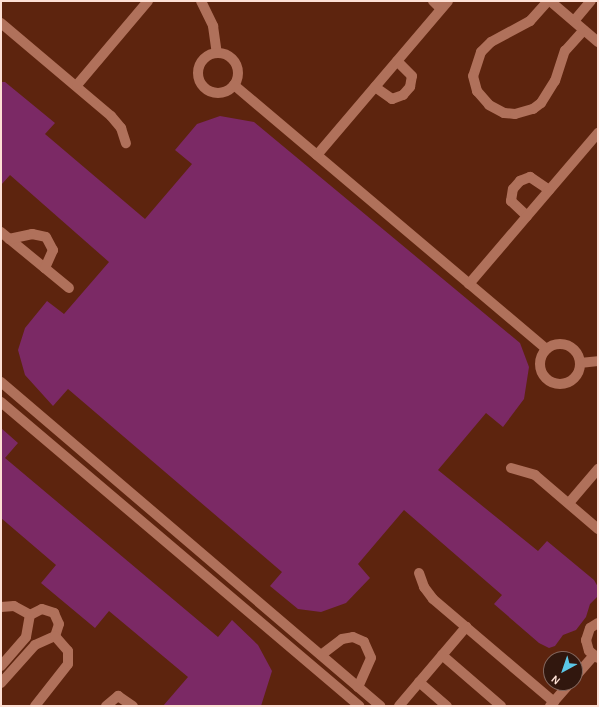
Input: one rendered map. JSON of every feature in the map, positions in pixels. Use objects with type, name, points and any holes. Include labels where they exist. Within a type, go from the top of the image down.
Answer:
[{"type":"street","points":[[77,85],[148,1]]},
{"type":"street","points":[[202,1],[212,26],[217,53]]},
{"type":"street","points":[[317,155],[444,5],[434,1]]},
{"type":"street","points":[[584,30],[565,51],[555,81],[541,104],[533,109],[516,114],[504,113],[489,105],[477,91],[473,76],[481,52],[492,42],[530,21],[553,2],[598,42]]},
{"type":"street","points":[[574,21],[592,3]]},
{"type":"street","points":[[1,23],[77,85],[117,122],[126,143]]},
{"type":"street","points":[[217,53],[228,55],[236,64],[238,75],[234,85],[224,92],[212,92],[199,80],[201,62],[217,53]]},
{"type":"street","points":[[375,87],[392,99],[403,95],[410,87],[412,76],[397,61]]},
{"type":"street","points":[[234,85],[546,349]]},
{"type":"street","points":[[469,284],[598,132]]},
{"type":"street","points":[[527,216],[511,200],[511,194],[516,185],[525,178],[530,178],[549,190]]},
{"type":"street","points":[[5,235],[32,234],[46,237],[53,250],[45,268]]},
{"type":"street","points":[[5,235],[69,288]]},
{"type":"street","points":[[556,344],[567,345],[576,352],[580,363],[573,379],[563,384],[552,382],[543,375],[540,364],[546,349],[556,344]]},
{"type":"street","points":[[580,363],[598,361]]},
{"type":"street","points":[[1,382],[380,706]]},
{"type":"street","points":[[1,402],[360,706]]},
{"type":"street","points":[[511,468],[535,476],[569,503],[598,529]]},
{"type":"street","points":[[569,503],[596,476]]},
{"type":"street","points":[[419,573],[428,593],[552,704],[563,691]]},
{"type":"street","points":[[1,607],[14,606],[30,615]]},
{"type":"street","points":[[1,683],[34,645],[55,636],[59,624],[54,613],[42,609],[30,615]]},
{"type":"street","points":[[1,666],[26,637],[30,615]]},
{"type":"street","points":[[583,669],[596,657],[586,640],[590,628],[598,623]]},
{"type":"street","points":[[399,706],[466,627]]},
{"type":"street","points":[[35,706],[68,664],[68,651],[55,636]]},
{"type":"street","points":[[321,655],[342,639],[353,637],[364,642],[371,658],[358,687]]},
{"type":"street","points":[[442,655],[501,706]]},
{"type":"street","points":[[419,682],[447,706]]},
{"type":"street","points":[[106,706],[118,696],[133,706]]},
{"type":"building","points":[[1,82],[5,82],[55,123],[45,134],[145,219],[192,164],[175,150],[197,124],[220,116],[254,122],[520,343],[529,367],[524,399],[503,427],[486,413],[438,470],[538,551],[547,541],[594,580],[598,587],[597,597],[590,604],[586,617],[576,630],[563,635],[555,646],[549,648],[539,643],[494,604],[502,595],[404,510],[358,564],[370,578],[346,603],[321,612],[298,609],[270,586],[282,572],[68,389],[53,406],[25,375],[18,350],[25,328],[47,301],[64,314],[109,262],[10,175],[1,185]]},
{"type":"building","points":[[1,428],[18,443],[5,458],[218,637],[232,620],[258,645],[272,671],[261,706],[163,706],[188,677],[109,611],[95,628],[41,583],[56,565],[1,518]]}]
